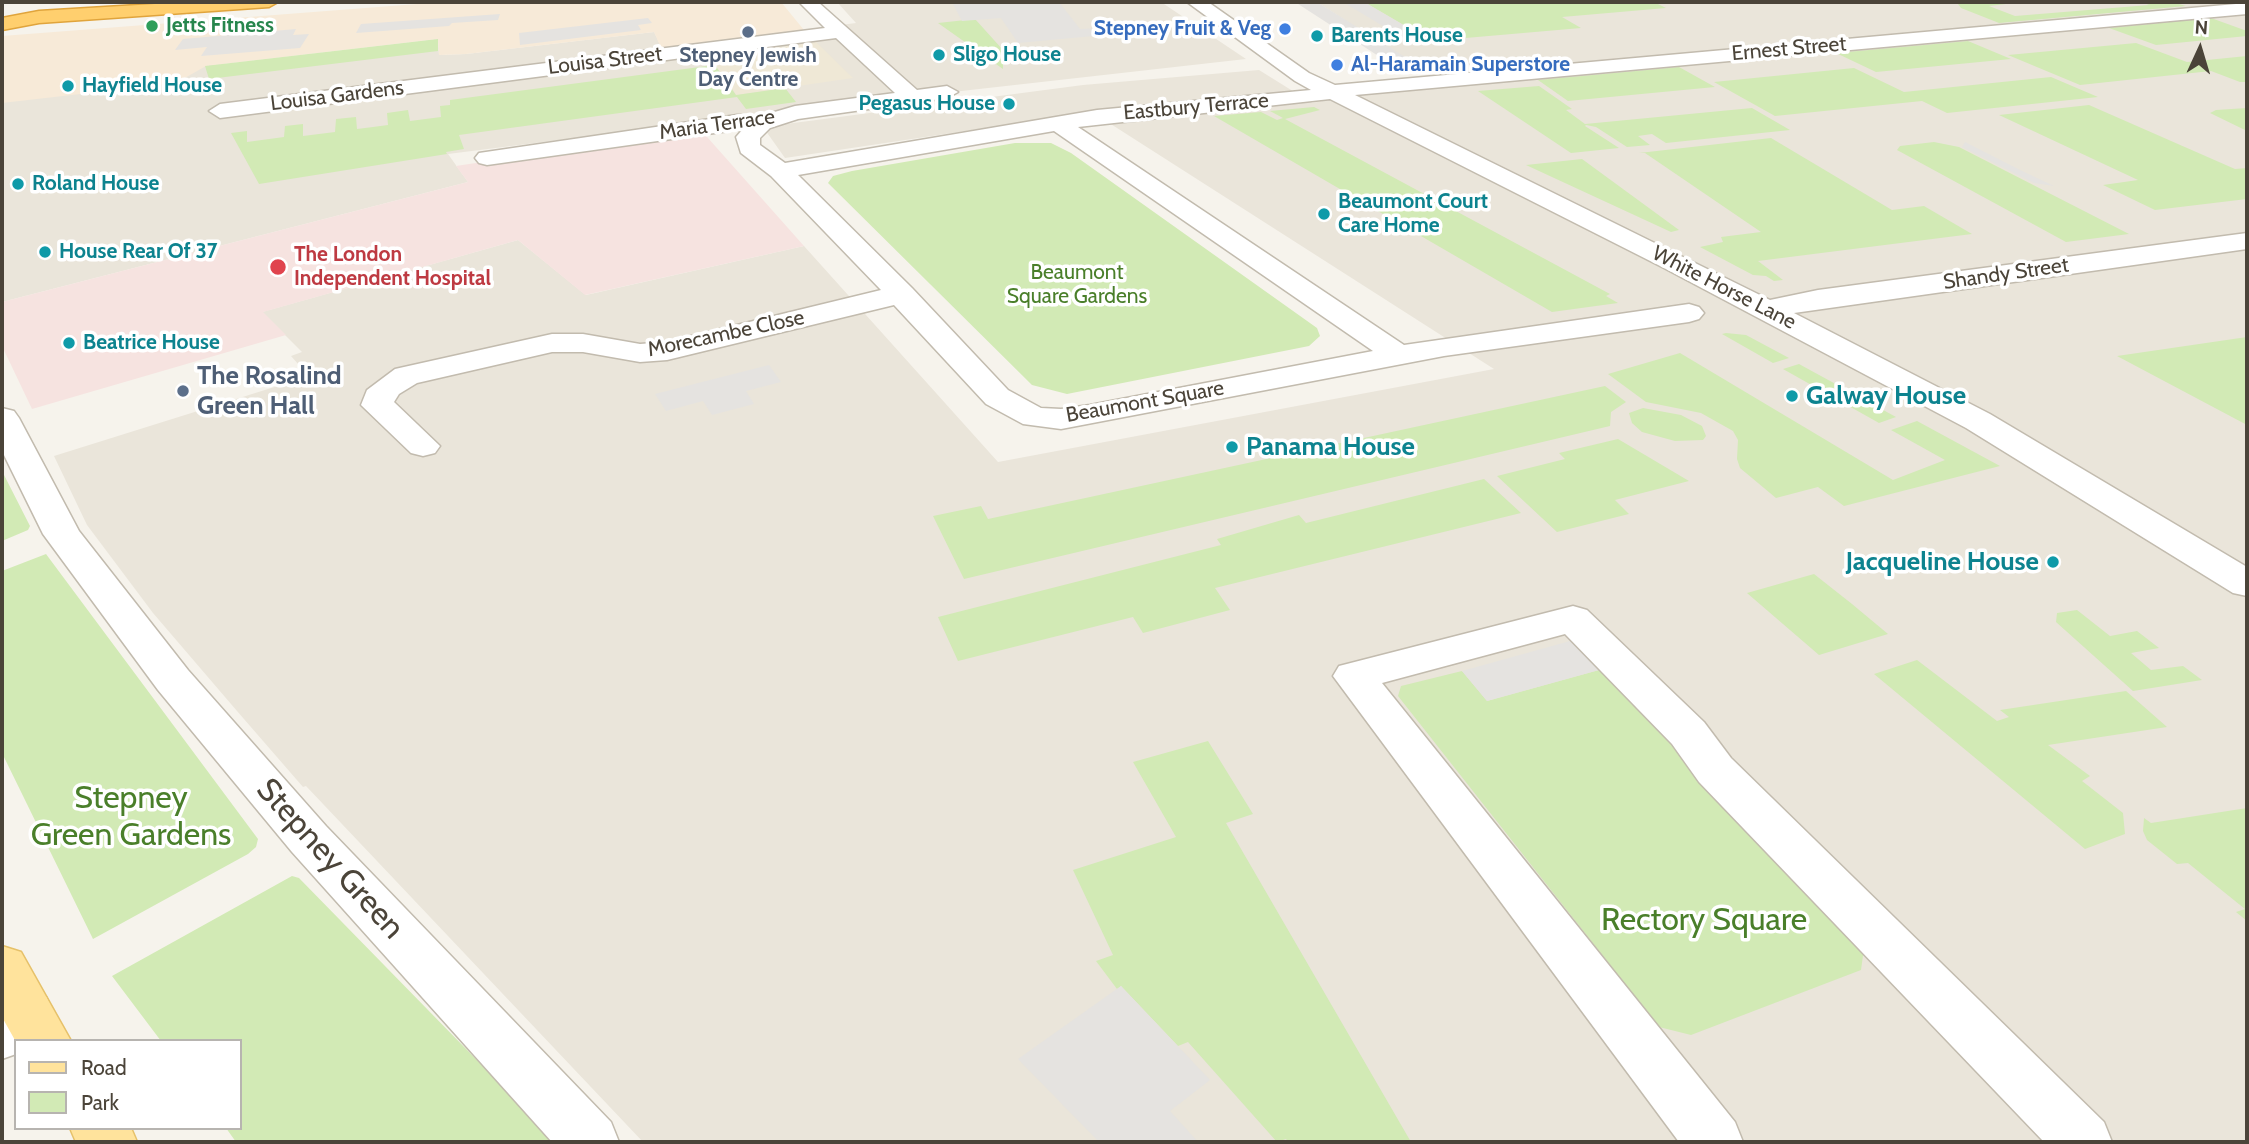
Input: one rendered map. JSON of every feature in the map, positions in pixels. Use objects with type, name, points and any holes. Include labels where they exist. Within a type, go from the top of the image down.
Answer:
[{"type":"highway","points":[[2,24],[29,18],[129,7],[269,2]]},
{"type":"highway","points":[[2,15],[29,18]]},
{"type":"main road","points":[[2,968],[24,1030]]},
{"type":"street","points":[[808,2],[911,96]]},
{"type":"street","name":"White Horse Lane","points":[[1196,2],[1302,77],[1766,310],[2009,438],[2245,582]]},
{"type":"street","name":"Ernest Street","points":[[1332,93],[2247,8]]},
{"type":"street","name":"Louisa Street","points":[[454,80],[840,32]]},
{"type":"street","name":"Louisa Gardens","points":[[220,111],[454,80]]},
{"type":"street","name":"Maria Terrace","points":[[487,158],[737,122],[762,123],[795,113],[947,92]]},
{"type":"street","name":"Eastbury Terrace","points":[[1059,124],[1114,115],[1332,93]]},
{"type":"street","name":"Beaumont Square","points":[[762,123],[752,131],[746,143],[752,151],[780,171],[902,294],[997,397],[1011,407],[1035,416],[1061,419],[1090,415],[1398,355],[1689,313]]},
{"type":"street","points":[[780,171],[1059,124],[1398,355]]},
{"type":"street","name":"Shandy Street","points":[[1766,310],[1818,299],[2247,241]]},
{"type":"street","name":"Morecambe Close","points":[[423,446],[377,405],[378,397],[388,387],[406,376],[552,343],[583,343],[640,353],[667,351],[902,294]]},
{"type":"street","name":"Stepney Green","points":[[2,418],[62,534],[173,681],[309,839],[590,1142]]},
{"type":"street","points":[[1714,1142],[1354,676],[1573,619],[1688,733],[1716,770],[2083,1142]]},
{"type":"shaded area","points":[[443,2],[781,2],[804,30],[661,48],[654,32],[439,55],[438,39],[206,66],[176,83],[2,103],[2,36]]},
{"type":"shaded area","points":[[837,2],[1161,2],[1246,59],[828,106],[448,154],[468,182],[2,302],[2,101],[150,69],[257,62],[438,39],[439,55],[654,32],[662,48],[856,23]]},
{"type":"shaded area","points":[[1059,2],[1080,29],[1099,28],[1104,35],[1018,43],[1001,18],[962,21],[953,4]]},
{"type":"shaded area","points":[[1295,2],[1317,2],[1421,67],[1400,70]]},
{"type":"shaded area","points":[[1317,2],[2247,2],[2247,1142],[643,1142],[306,786],[303,787],[237,711],[153,613],[87,525],[54,456],[300,379],[298,376],[306,373],[291,356],[302,352],[262,312],[518,240],[586,295],[804,246],[998,462],[1494,369],[1092,112],[785,158],[763,127],[1083,85],[1259,70],[1312,103],[1369,92],[1443,84]]},
{"type":"shaded area","points":[[1343,2],[1364,2],[1431,41],[1411,43]]},
{"type":"shaded area","points":[[500,14],[498,20],[356,33],[361,24]]},
{"type":"shaded area","points":[[648,18],[652,23],[638,25],[641,30],[520,45],[519,33]]},
{"type":"shaded area","points":[[296,29],[293,35],[309,34],[300,48],[201,56],[207,47],[175,50],[183,39]]},
{"type":"shaded area","points":[[816,42],[853,78],[736,95],[709,57]]},
{"type":"shaded area","name":"The London Independent Hospital","points":[[700,129],[804,246],[585,295],[518,240],[263,312],[286,335],[32,409],[2,346],[2,302],[468,182],[456,166]]},
{"type":"shaded area","points":[[1965,142],[2054,186],[2034,183],[1962,147]]},
{"type":"shaded area","points":[[769,365],[781,382],[746,391],[754,404],[712,415],[703,401],[666,411],[655,394]]},
{"type":"shaded area","points":[[1570,641],[1599,670],[1487,701],[1462,671]]},
{"type":"shaded area","points":[[1121,986],[1210,1080],[1170,1111],[1198,1142],[1099,1142],[1018,1059]]},
{"type":"green space","points":[[1654,2],[1666,8],[1562,17],[1581,28],[1431,41],[1366,3]]},
{"type":"green space","points":[[2001,2],[2006,4],[1989,6],[2015,16],[2149,5],[2142,2],[2172,2],[2186,6],[1999,23],[1961,8],[1958,4]]},
{"type":"green space","points":[[2211,18],[2247,31],[2247,36],[2156,45],[2109,28]]},
{"type":"green space","points":[[975,19],[1003,50],[1003,69],[938,23]]},
{"type":"green space","points":[[438,39],[438,51],[209,79],[205,66]]},
{"type":"green space","points":[[1968,41],[2011,59],[1876,72],[1836,53]]},
{"type":"green space","points":[[2136,43],[2187,62],[2247,56],[2247,82],[2211,71],[2080,85],[2008,55]]},
{"type":"green space","points":[[715,65],[736,95],[785,88],[796,102],[746,109],[737,97],[459,135],[464,149],[446,152],[447,154],[259,184],[231,133],[247,131],[247,142],[284,137],[285,126],[303,124],[303,136],[335,132],[336,119],[356,117],[357,129],[388,125],[387,113],[408,110],[410,121],[441,117],[440,106],[450,105],[450,100]]},
{"type":"green space","points":[[1679,67],[1715,87],[1568,101],[1538,80]]},
{"type":"green space","points":[[1854,68],[1904,92],[2051,77],[2098,97],[1947,113],[1922,101],[1775,116],[1714,82]]},
{"type":"green space","points":[[1539,86],[1572,109],[1566,110],[1585,124],[1752,108],[1790,130],[1666,143],[1652,134],[1638,136],[1650,145],[1627,147],[1596,127],[1586,125],[1619,148],[1571,153],[1478,91]]},
{"type":"green space","points":[[2089,105],[2235,169],[2247,168],[2247,199],[2155,210],[2103,185],[2138,180],[1999,115]]},
{"type":"green space","points":[[1314,107],[1320,110],[1285,119],[1610,294],[1606,296],[1618,303],[1552,312],[1214,116],[1261,112],[1277,120],[1283,118],[1270,111]]},
{"type":"green space","points":[[2247,108],[2247,131],[2210,113],[2216,110]]},
{"type":"green space","points":[[1771,138],[1892,210],[1924,206],[1972,234],[1758,261],[1783,280],[1774,281],[1766,276],[1753,275],[1700,247],[1723,242],[1721,237],[1761,232],[1645,153],[1639,153]]},
{"type":"green space","points":[[1934,142],[1959,147],[2129,234],[2066,242],[1897,150],[1900,146]]},
{"type":"green space","name":"Beaumont Square Gardens","points":[[1015,143],[1051,143],[1071,153],[1317,328],[1320,336],[1309,346],[1067,394],[1032,385],[828,183],[833,176],[852,171]]},
{"type":"green space","points":[[1582,159],[1679,230],[1671,232],[1526,165]]},
{"type":"green space","points":[[1722,334],[1746,335],[1789,358],[1773,363]]},
{"type":"green space","points":[[2247,337],[2247,425],[2117,356]]},
{"type":"green space","points":[[1680,353],[1893,480],[1945,460],[1891,430],[1917,421],[2000,466],[1844,506],[1818,487],[1776,498],[1740,468],[1737,459],[1738,440],[1733,431],[1701,413],[1646,402],[1608,374]]},
{"type":"green space","points":[[1799,364],[1896,417],[1879,423],[1783,369]]},
{"type":"green space","points":[[1605,386],[1626,402],[1611,412],[1610,426],[964,579],[933,516],[981,506],[988,519]]},
{"type":"green space","points":[[1643,408],[1681,415],[1702,426],[1706,436],[1703,440],[1675,441],[1642,432],[1632,423],[1629,413]]},
{"type":"green space","points":[[1618,439],[1689,481],[1615,500],[1629,514],[1557,532],[1497,476],[1565,459],[1559,453]]},
{"type":"green space","points":[[2,471],[30,526],[28,530],[2,541]]},
{"type":"green space","points":[[1484,479],[1521,513],[1215,588],[1230,610],[1143,633],[1133,617],[958,661],[938,617],[1221,545],[1217,539],[1299,515],[1306,523]]},
{"type":"green space","name":"Stepney Green Gardens","points":[[46,554],[258,839],[256,847],[248,854],[93,939],[2,753],[2,571]]},
{"type":"green space","points":[[1814,574],[1888,634],[1819,655],[1747,593]]},
{"type":"green space","points":[[2077,610],[2110,636],[2137,631],[2159,648],[2131,653],[2151,670],[2183,666],[2202,680],[2133,691],[2056,622],[2057,613]]},
{"type":"green space","points":[[1917,660],[1997,721],[2009,717],[2000,710],[2126,691],[2167,727],[2048,745],[2090,776],[2082,781],[2123,813],[2125,834],[2085,849],[1874,674]]},
{"type":"green space","name":"Rectory Square","points":[[1599,670],[1865,941],[1861,970],[1691,1035],[1659,1027],[1398,696],[1401,686],[1462,671],[1487,701]]},
{"type":"green space","points":[[1208,741],[1253,814],[1226,823],[1411,1142],[1288,1142],[1286,1139],[1277,1142],[1188,1042],[1178,1046],[1121,986],[1117,989],[1096,961],[1113,955],[1073,870],[1176,837],[1133,762]]},
{"type":"green space","points":[[2247,808],[2247,921],[2236,912],[2245,909],[2188,863],[2177,864],[2147,840],[2143,831],[2144,818],[2151,823]]},
{"type":"green space","name":"Stepney Green Gardens","points":[[292,876],[299,878],[557,1142],[236,1142],[227,1130],[242,1130],[242,1039],[159,1039],[112,976]]},
{"type":"place","name":"Jetts Fitness","points":[[152,26]]},
{"type":"place","name":"Stepney Fruit & Veg","points":[[1285,29]]},
{"type":"place","name":"Stepney Jewish Day Centre","points":[[748,32]]},
{"type":"place","name":"Barents House","points":[[1317,36]]},
{"type":"place","name":"Sligo House","points":[[939,55]]},
{"type":"place","name":"Al-Haramain Superstore","points":[[1337,65]]},
{"type":"place","name":"Hayfield House","points":[[68,86]]},
{"type":"place","name":"Pegasus House","points":[[1009,104]]},
{"type":"place","name":"Roland House","points":[[18,184]]},
{"type":"place","name":"Beaumont Court Care Home","points":[[1324,214]]},
{"type":"place","name":"House Rear Of 37","points":[[45,252]]},
{"type":"place","name":"The London Independent Hospital","points":[[278,267]]},
{"type":"place","name":"Beatrice House","points":[[69,343]]},
{"type":"place","name":"The Rosalind Green Hall","points":[[183,391]]},
{"type":"place","name":"Galway House","points":[[1792,396]]},
{"type":"place","name":"Panama House","points":[[1232,447]]},
{"type":"place","name":"Jacqueline House","points":[[2053,562]]}]
